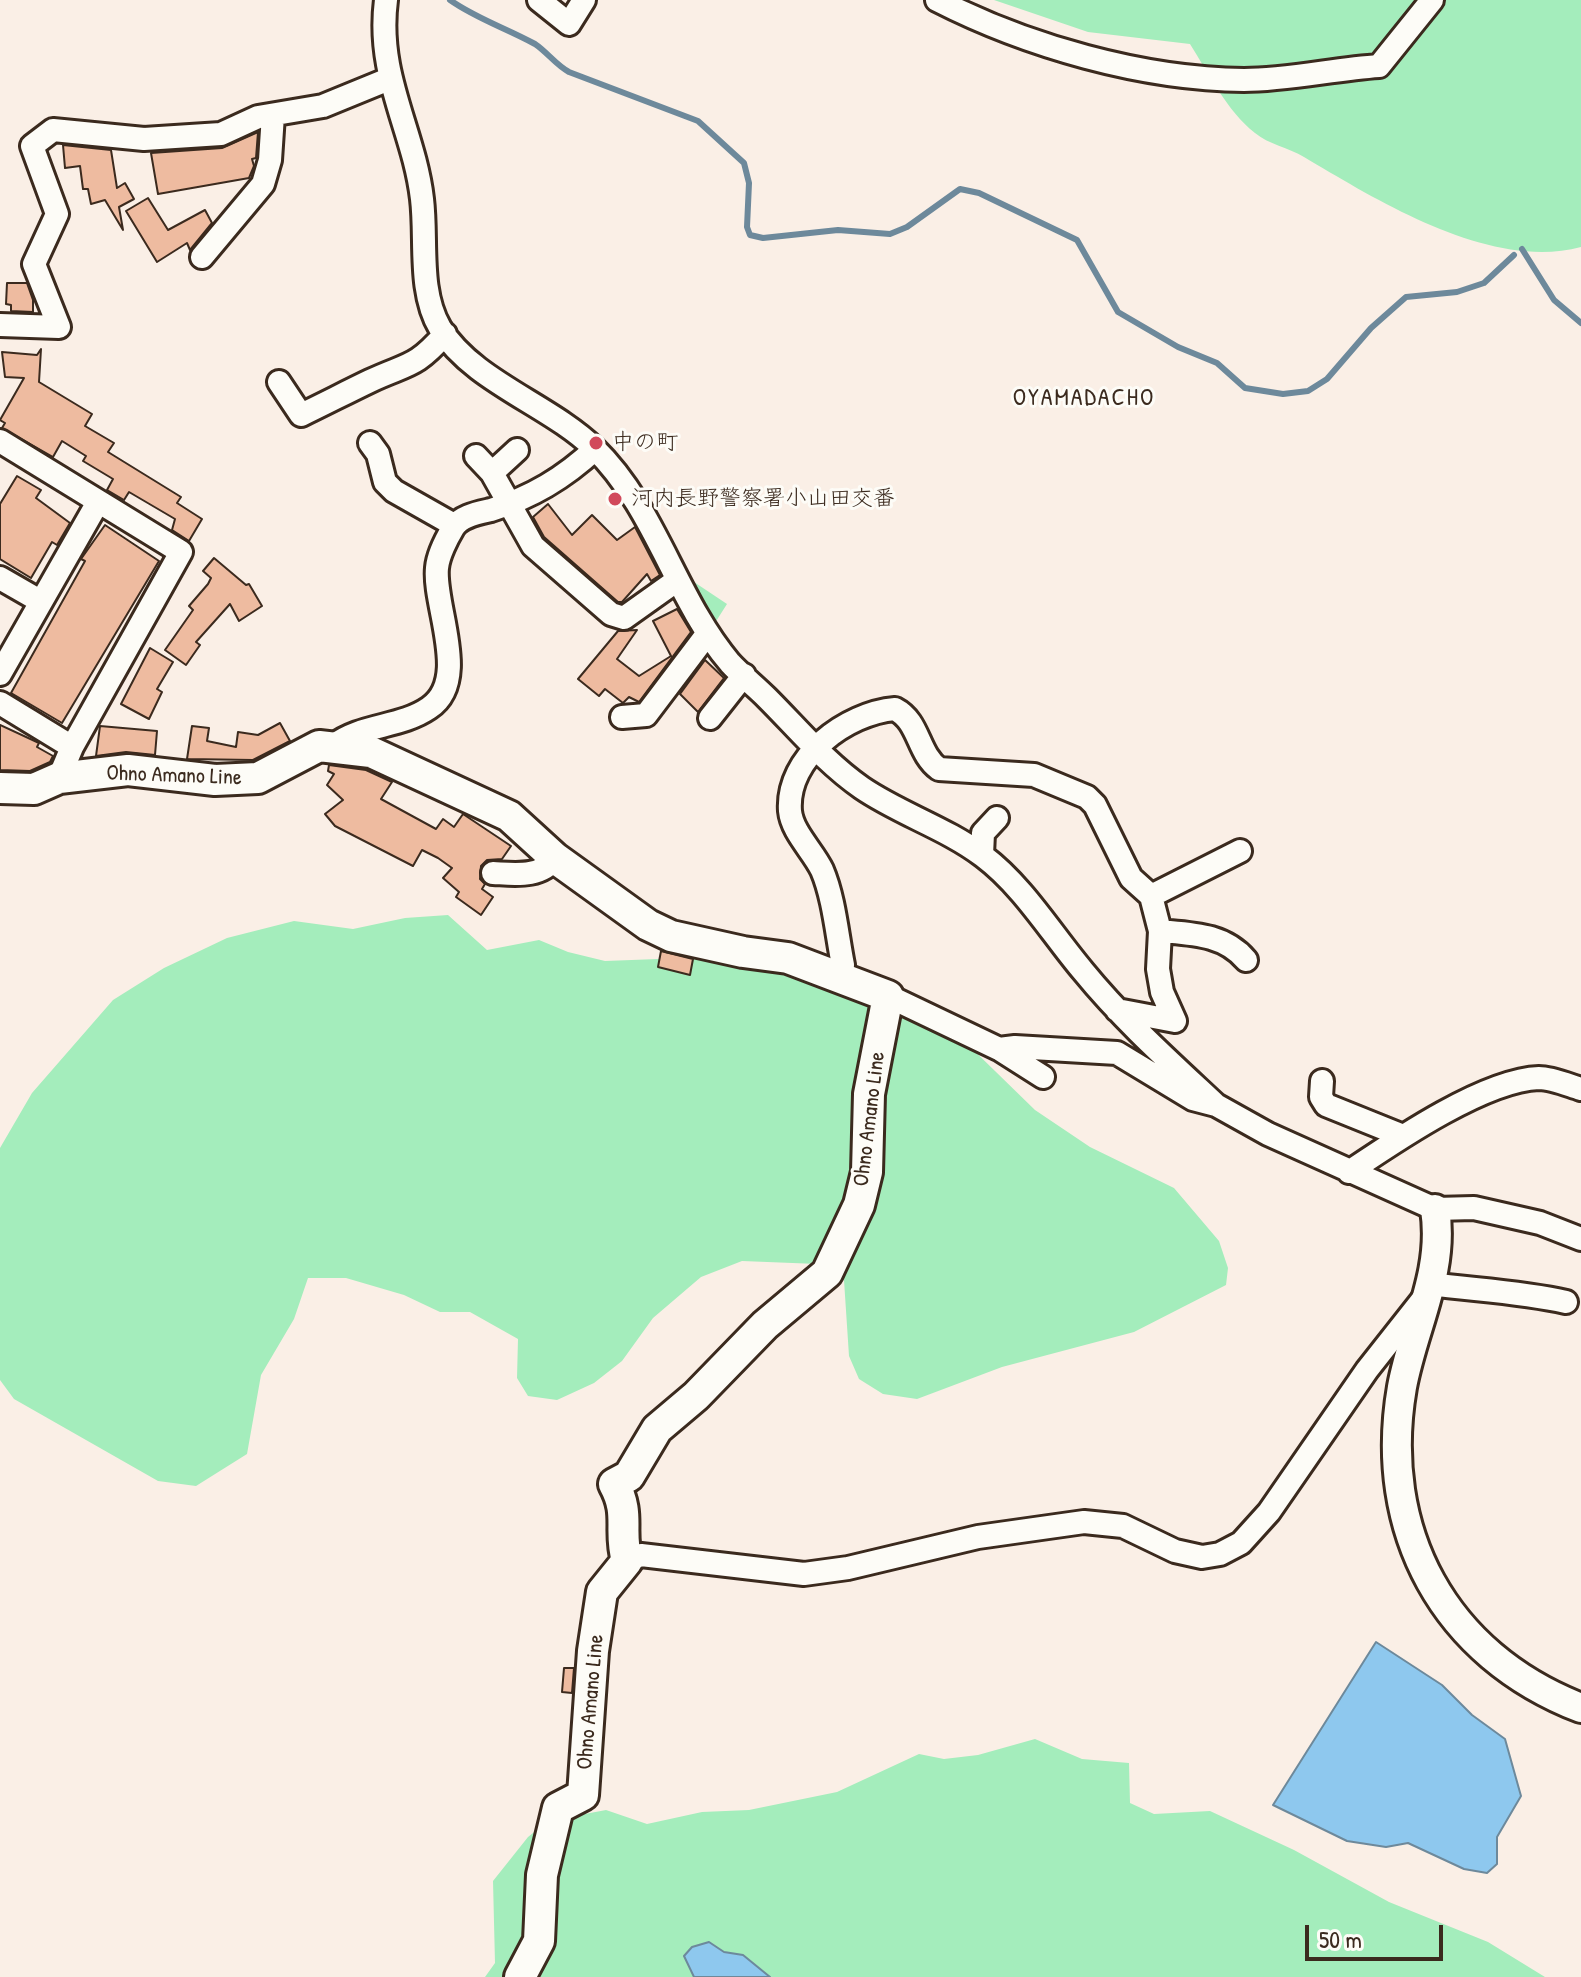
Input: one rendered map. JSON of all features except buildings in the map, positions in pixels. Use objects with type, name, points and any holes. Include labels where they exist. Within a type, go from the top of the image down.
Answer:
[{"type":"main road","name":"Ohno Amano Line","points":[[0,788],[34,789],[59,778],[128,770],[215,780],[258,778],[302,752],[333,746],[371,752],[509,816],[555,858],[648,925],[671,936],[788,958],[888,996],[869,1094],[867,1172],[859,1205],[827,1273],[765,1325],[725,1369],[657,1429],[629,1476],[614,1484],[625,1504],[623,1547],[627,1561],[602,1592],[593,1651],[583,1795],[558,1808],[542,1875],[539,1941],[520,1977]]},
{"type":"street","points":[[386,0],[389,79],[422,196],[426,273],[438,324],[445,334],[466,359],[559,419],[595,449],[651,526],[676,581],[708,633],[816,749],[863,788],[982,855],[1011,882],[1117,1010],[1216,1105]]},
{"type":"street","points":[[539,0],[569,24],[584,0]]},
{"type":"street","points":[[937,0],[1013,37],[1114,63],[1245,80],[1379,66],[1432,0]]},
{"type":"street","points":[[0,325],[59,327],[34,264],[57,214],[32,146],[53,130],[144,139],[221,134],[258,117],[323,106],[389,79]]},
{"type":"street","points":[[202,257],[263,184],[270,160],[273,115]]},
{"type":"street","points":[[279,382],[301,415],[375,378],[405,370],[427,354],[445,334]]},
{"type":"street","points":[[0,441],[181,552],[72,747],[59,778]]},
{"type":"street","points":[[370,443],[378,454],[385,482],[394,491],[454,525]]},
{"type":"street","points":[[333,746],[348,734],[431,707],[443,689],[449,665],[437,566],[454,525],[468,516],[511,504],[567,475],[595,449]]},
{"type":"street","points":[[492,473],[517,450]]},
{"type":"street","points":[[476,456],[492,473],[533,546],[611,614],[624,618],[676,581]]},
{"type":"street","points":[[0,674],[98,502]]},
{"type":"street","points":[[0,578],[40,601]]},
{"type":"street","points":[[622,717],[646,715],[708,633]]},
{"type":"street","points":[[710,718],[744,675]]},
{"type":"street","points":[[0,703],[72,747]]},
{"type":"street","points":[[841,978],[843,965],[823,872],[791,816],[794,782],[816,749],[837,729],[883,710],[895,709],[910,718],[926,755],[939,769],[1008,762],[1087,797],[1095,805],[1131,878],[1151,896],[1160,931],[1158,969],[1162,992],[1175,1021],[1117,1010]]},
{"type":"street","points":[[982,855],[983,833],[997,818]]},
{"type":"street","points":[[1151,896],[1240,851]]},
{"type":"street","points":[[493,873],[529,874],[550,865],[555,858]]},
{"type":"street","points":[[1160,931],[1216,939],[1234,947],[1246,960]]},
{"type":"street","points":[[888,996],[999,1049],[1043,1077]]},
{"type":"street","points":[[999,1049],[1015,1047],[1117,1053],[1193,1099],[1216,1105],[1349,1172],[1435,1209],[1474,1208],[1540,1223],[1581,1239]]},
{"type":"street","points":[[1349,1172],[1403,1136],[1508,1083],[1542,1078],[1581,1089]]},
{"type":"street","points":[[1322,1081],[1321,1097],[1326,1105],[1403,1136]]},
{"type":"street","points":[[1435,1209],[1438,1251],[1403,1384],[1395,1434],[1401,1504],[1429,1580],[1452,1615],[1481,1646],[1524,1682],[1581,1708]]},
{"type":"street","points":[[627,1561],[641,1555],[804,1574],[848,1568],[978,1537],[1084,1522],[1123,1526],[1175,1551],[1202,1557],[1220,1554],[1241,1543],[1269,1512],[1367,1370],[1429,1288]]},
{"type":"street","points":[[1429,1288],[1504,1295],[1525,1292],[1566,1302]]},
{"type":"green space","points":[[994,0],[1581,0],[1581,247],[1546,252],[1510,249],[1437,228],[1401,212],[1255,133],[1227,103],[1190,44],[1088,32]]},
{"type":"green space","points":[[685,576],[727,604],[713,626]]},
{"type":"green space","points":[[448,915],[487,950],[539,940],[568,952],[605,961],[738,956],[955,1032],[1035,1110],[1090,1147],[1174,1188],[1219,1241],[1228,1268],[1226,1285],[1134,1332],[1002,1367],[917,1399],[883,1394],[859,1379],[849,1356],[843,1265],[742,1261],[701,1277],[653,1318],[622,1361],[594,1383],[557,1400],[528,1396],[517,1378],[518,1339],[470,1312],[440,1312],[404,1295],[346,1278],[308,1278],[294,1319],[261,1375],[247,1454],[196,1486],[158,1481],[14,1399],[0,1380],[0,1148],[32,1093],[113,1000],[164,968],[227,938],[294,921],[353,929],[405,918]]},
{"type":"green space","points":[[1035,1739],[1082,1759],[1129,1763],[1130,1803],[1154,1814],[1210,1811],[1294,1850],[1389,1902],[1488,1942],[1545,1977],[485,1977],[495,1963],[493,1881],[528,1837],[548,1821],[606,1810],[647,1824],[702,1812],[749,1810],[837,1792],[919,1754],[944,1759],[978,1755]]},
{"type":"water","points":[[1376,1642],[1442,1685],[1472,1715],[1505,1739],[1521,1796],[1497,1837],[1497,1864],[1487,1873],[1464,1869],[1408,1843],[1386,1847],[1347,1841],[1273,1805]]},
{"type":"water","points":[[709,1942],[724,1952],[743,1955],[770,1977],[694,1977],[684,1956],[692,1947]]},
{"type":"waterway","points":[[450,0],[535,44],[569,72],[698,121],[744,163],[749,183],[747,227],[750,235],[763,238],[838,230],[890,234],[907,227],[960,189],[979,193],[1077,240],[1118,312],[1178,347],[1217,363],[1245,388],[1283,394],[1308,391],[1327,379],[1371,328],[1406,297],[1457,292],[1484,283],[1514,255]]},
{"type":"waterway","points":[[1522,249],[1554,300],[1581,323]]},
{"type":"place","name":"中の町","points":[[596,443]]},
{"type":"place","name":"河内長野警察署小山田交番","points":[[615,499]]},
{"type":"district","name":"OYAMADACHO","points":[[1084,399]]}]
